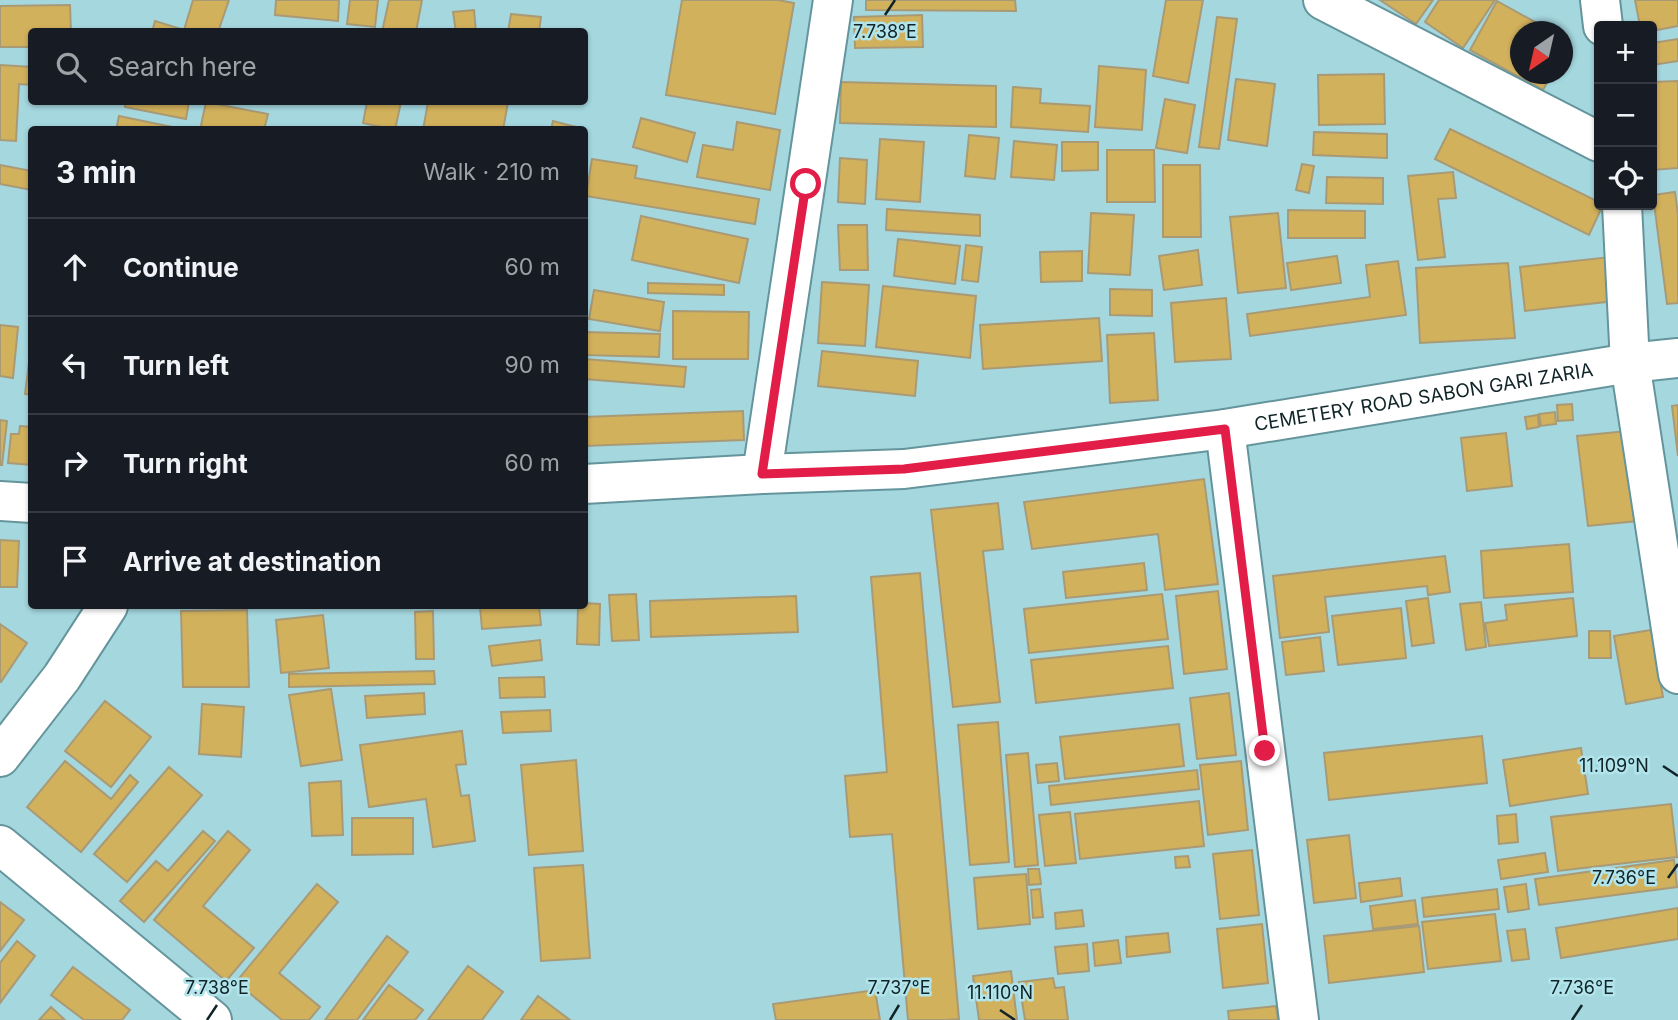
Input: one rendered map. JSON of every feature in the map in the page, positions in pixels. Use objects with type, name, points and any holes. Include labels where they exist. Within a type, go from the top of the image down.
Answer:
[{"type":"street","points":[[762,474],[833,0]]},
{"type":"street","points":[[1323,0],[1594,139]]},
{"type":"street","points":[[1600,0],[1602,21]]},
{"type":"street","points":[[1622,210],[1630,363],[1678,674]]},
{"type":"street","name":"CEMETERY ROAD SABON GARI ZARIA","points":[[588,484],[904,469],[1225,429],[1630,363],[1678,358]]},
{"type":"street","points":[[1225,429],[1299,1020]]},
{"type":"street","points":[[0,501],[28,503]]},
{"type":"street","points":[[0,757],[62,677],[106,609]]},
{"type":"street","points":[[0,845],[212,1020]]},
{"type":"building","points":[[193,0],[229,0],[219,28],[185,28]]},
{"type":"building","points":[[276,0],[339,0],[338,21],[275,15]]},
{"type":"building","points":[[350,0],[378,0],[375,27],[347,24]]},
{"type":"building","points":[[389,0],[422,0],[417,28],[383,28]]},
{"type":"building","points":[[682,0],[778,0],[794,3],[775,114],[666,95]]},
{"type":"building","points":[[866,0],[1015,0],[1016,11],[866,10]]},
{"type":"building","points":[[1166,0],[1203,0],[1188,83],[1153,76]]},
{"type":"building","points":[[1380,0],[1433,0],[1416,24]]},
{"type":"building","points":[[1439,0],[1495,0],[1463,48],[1425,22]]},
{"type":"building","points":[[1635,0],[1678,0],[1678,26],[1657,30],[1657,21],[1639,21]]},
{"type":"building","points":[[1497,1],[1533,21],[1510,21],[1510,72],[1470,50]]},
{"type":"building","points":[[70,5],[71,28],[28,28],[28,47],[0,47],[0,6]]},
{"type":"building","points":[[474,10],[476,28],[455,28],[453,12]]},
{"type":"building","points":[[511,14],[541,17],[540,28],[509,28]]},
{"type":"building","points":[[922,15],[923,47],[855,48],[854,17]]},
{"type":"building","points":[[1217,17],[1237,19],[1219,149],[1199,147]]},
{"type":"building","points":[[155,21],[178,28],[153,28]]},
{"type":"building","points":[[1678,39],[1678,61],[1657,64],[1657,42]]},
{"type":"building","points":[[0,65],[28,67],[28,85],[19,84],[16,141],[0,140]]},
{"type":"building","points":[[1099,66],[1146,70],[1142,130],[1095,127]]},
{"type":"building","points":[[1384,74],[1385,124],[1319,125],[1318,75]]},
{"type":"building","points":[[1236,79],[1275,84],[1267,146],[1228,140]]},
{"type":"building","points":[[1678,81],[1678,168],[1657,170],[1657,82]]},
{"type":"building","points":[[841,82],[996,86],[996,127],[840,123]]},
{"type":"building","points":[[1532,84],[1546,84],[1543,90]]},
{"type":"building","points":[[1013,87],[1041,89],[1040,103],[1090,106],[1088,132],[1011,127]]},
{"type":"building","points":[[1165,99],[1195,105],[1187,153],[1156,148]]},
{"type":"building","points":[[125,105],[188,105],[186,119]]},
{"type":"building","points":[[205,105],[222,105],[268,114],[265,126],[201,126]]},
{"type":"building","points":[[366,105],[400,105],[396,126],[363,123]]},
{"type":"building","points":[[427,105],[507,105],[504,126],[424,126]]},
{"type":"building","points":[[119,116],[168,126],[117,126]]},
{"type":"building","points":[[641,118],[695,133],[687,162],[633,147]]},
{"type":"building","points":[[553,121],[572,126],[552,126]]},
{"type":"building","points":[[737,122],[780,130],[770,190],[697,177],[703,145],[733,150]]},
{"type":"building","points":[[1450,129],[1594,200],[1594,210],[1601,210],[1589,235],[1435,159]]},
{"type":"building","points":[[1314,132],[1387,134],[1387,158],[1313,155]]},
{"type":"building","points":[[969,135],[999,138],[995,179],[965,176]]},
{"type":"building","points":[[880,139],[924,142],[920,202],[876,199]]},
{"type":"building","points":[[1014,141],[1057,145],[1054,180],[1011,177]]},
{"type":"building","points":[[1062,142],[1098,142],[1098,170],[1062,171]]},
{"type":"building","points":[[1107,150],[1154,150],[1155,202],[1107,202]]},
{"type":"building","points":[[840,158],[867,160],[865,204],[838,202]]},
{"type":"building","points":[[592,159],[637,166],[635,178],[759,199],[755,224],[588,196]]},
{"type":"building","points":[[1302,164],[1314,166],[1309,193],[1296,190]]},
{"type":"building","points":[[0,165],[28,170],[28,189],[0,184]]},
{"type":"building","points":[[1163,165],[1200,165],[1201,237],[1163,237]]},
{"type":"building","points":[[1453,172],[1456,198],[1438,199],[1445,257],[1418,260],[1408,176]]},
{"type":"building","points":[[1327,177],[1383,178],[1383,204],[1326,203]]},
{"type":"building","points":[[1675,192],[1678,215],[1678,303],[1667,304],[1655,210],[1657,194]]},
{"type":"building","points":[[887,209],[980,215],[980,236],[886,230]]},
{"type":"building","points":[[1288,210],[1365,211],[1365,238],[1288,238]]},
{"type":"building","points":[[1091,213],[1134,215],[1130,275],[1088,273]]},
{"type":"building","points":[[1278,213],[1286,288],[1238,293],[1230,217]]},
{"type":"building","points":[[641,216],[748,239],[739,283],[632,260]]},
{"type":"building","points":[[838,225],[867,225],[868,270],[840,270]]},
{"type":"building","points":[[898,239],[960,246],[955,284],[894,276]]},
{"type":"building","points":[[966,245],[982,247],[978,282],[962,280]]},
{"type":"building","points":[[1198,250],[1202,285],[1164,290],[1159,256]]},
{"type":"building","points":[[1082,251],[1082,281],[1041,282],[1040,252]]},
{"type":"building","points":[[1337,256],[1341,283],[1291,290],[1287,263]]},
{"type":"building","points":[[1610,257],[1615,301],[1525,311],[1520,267]]},
{"type":"building","points":[[1398,261],[1406,315],[1250,336],[1247,314],[1370,297],[1366,265]]},
{"type":"building","points":[[1508,263],[1515,338],[1420,343],[1416,268]]},
{"type":"building","points":[[822,282],[869,285],[865,346],[818,343]]},
{"type":"building","points":[[648,283],[724,285],[724,295],[648,293]]},
{"type":"building","points":[[883,286],[976,296],[970,358],[876,347]]},
{"type":"building","points":[[1110,289],[1152,290],[1152,316],[1110,315]]},
{"type":"building","points":[[594,290],[664,302],[660,331],[589,319]]},
{"type":"building","points":[[1226,298],[1231,359],[1175,362],[1171,303]]},
{"type":"building","points":[[673,311],[749,312],[748,359],[673,359]]},
{"type":"building","points":[[1099,318],[1102,361],[983,369],[980,325]]},
{"type":"building","points":[[0,325],[18,327],[13,378],[0,376]]},
{"type":"building","points":[[588,332],[660,334],[659,357],[588,355]]},
{"type":"building","points":[[1154,333],[1158,400],[1110,403],[1107,335]]},
{"type":"building","points":[[822,351],[918,361],[915,396],[818,386]]},
{"type":"building","points":[[588,359],[686,367],[684,387],[588,379]]},
{"type":"building","points":[[28,370],[28,394],[25,394]]},
{"type":"building","points":[[1572,404],[1573,420],[1558,421],[1557,405]]},
{"type":"building","points":[[1678,405],[1678,456],[1672,406]]},
{"type":"building","points":[[743,411],[744,440],[588,446],[588,417]]},
{"type":"building","points":[[1555,412],[1556,424],[1541,426],[1539,414]]},
{"type":"building","points":[[1538,415],[1539,427],[1527,429],[1525,417]]},
{"type":"building","points":[[0,420],[7,421],[2,465],[0,465]]},
{"type":"building","points":[[20,426],[28,427],[28,465],[8,463],[11,434],[19,434]]},
{"type":"building","points":[[1627,431],[1638,521],[1588,526],[1577,436]]},
{"type":"building","points":[[1506,433],[1512,486],[1467,491],[1461,438]]},
{"type":"building","points":[[1204,479],[1218,584],[1165,590],[1158,534],[1032,549],[1024,502]]},
{"type":"building","points":[[998,503],[1003,549],[983,551],[1000,702],[953,707],[931,510]]},
{"type":"building","points":[[0,540],[19,541],[17,587],[0,587]]},
{"type":"building","points":[[1569,544],[1573,592],[1484,598],[1481,551]]},
{"type":"building","points":[[1445,556],[1450,592],[1428,595],[1427,586],[1325,597],[1329,632],[1280,638],[1273,576]]},
{"type":"building","points":[[1144,563],[1147,590],[1066,598],[1063,572]]},
{"type":"building","points":[[920,573],[959,1019],[946,1020],[908,1020],[892,834],[850,837],[845,776],[887,772],[871,577]]},
{"type":"building","points":[[1218,591],[1227,669],[1184,674],[1176,596]]},
{"type":"building","points":[[636,594],[639,640],[612,641],[609,595]]},
{"type":"building","points":[[1162,594],[1168,639],[1029,653],[1024,609]]},
{"type":"building","points":[[796,596],[798,632],[651,637],[650,601]]},
{"type":"building","points":[[1428,598],[1434,643],[1412,646],[1406,601]]},
{"type":"building","points":[[1573,598],[1577,636],[1489,646],[1485,623],[1507,620],[1505,605]]},
{"type":"building","points":[[1481,602],[1486,647],[1466,650],[1460,604]]},
{"type":"building","points":[[588,603],[600,604],[599,645],[577,644],[578,609],[588,609]]},
{"type":"building","points":[[1401,608],[1406,658],[1338,665],[1332,616]]},
{"type":"building","points":[[480,609],[539,609],[541,625],[482,629]]},
{"type":"building","points":[[247,610],[249,687],[183,687],[181,611]]},
{"type":"building","points":[[433,611],[434,659],[416,659],[415,612]]},
{"type":"building","points":[[323,615],[329,668],[281,673],[276,620]]},
{"type":"building","points":[[0,624],[27,643],[1,682],[0,681]]},
{"type":"building","points":[[1651,630],[1663,697],[1626,704],[1614,636]]},
{"type":"building","points":[[1589,631],[1610,631],[1611,658],[1589,658]]},
{"type":"building","points":[[1320,637],[1324,671],[1286,675],[1282,642]]},
{"type":"building","points":[[540,640],[542,660],[492,666],[489,646]]},
{"type":"building","points":[[1168,646],[1173,688],[1036,703],[1031,660]]},
{"type":"building","points":[[434,671],[435,684],[289,687],[289,674]]},
{"type":"building","points":[[544,677],[545,697],[500,698],[499,678]]},
{"type":"building","points":[[331,689],[342,760],[301,766],[289,695]]},
{"type":"building","points":[[424,693],[425,714],[367,718],[365,696]]},
{"type":"building","points":[[1229,693],[1236,755],[1197,759],[1190,698]]},
{"type":"building","points":[[105,701],[151,737],[111,787],[65,751]]},
{"type":"building","points":[[202,704],[244,707],[241,757],[199,754]]},
{"type":"building","points":[[550,710],[551,731],[503,733],[501,712]]},
{"type":"building","points":[[998,722],[1009,862],[970,865],[958,725]]},
{"type":"building","points":[[1179,724],[1184,766],[1065,779],[1060,737]]},
{"type":"building","points":[[462,731],[466,764],[456,765],[461,796],[469,795],[475,841],[433,847],[426,799],[369,807],[360,745]]},
{"type":"building","points":[[1482,736],[1487,783],[1329,800],[1324,753]]},
{"type":"building","points":[[1581,748],[1588,794],[1510,806],[1503,760]]},
{"type":"building","points":[[1028,753],[1038,865],[1015,867],[1006,755]]},
{"type":"building","points":[[576,760],[583,851],[529,855],[521,765]]},
{"type":"building","points":[[65,761],[111,799],[130,775],[138,782],[81,852],[27,807]]},
{"type":"building","points":[[1241,761],[1248,830],[1208,835],[1200,765]]},
{"type":"building","points":[[1057,763],[1059,781],[1038,783],[1036,765]]},
{"type":"building","points":[[169,767],[202,795],[127,882],[94,854]]},
{"type":"building","points":[[1197,770],[1199,789],[1051,805],[1049,786]]},
{"type":"building","points":[[341,781],[343,835],[312,836],[309,783]]},
{"type":"building","points":[[1199,801],[1204,846],[1080,859],[1075,814]]},
{"type":"building","points":[[1671,804],[1677,857],[1558,871],[1551,817]]},
{"type":"building","points":[[1070,812],[1076,863],[1045,866],[1039,815]]},
{"type":"building","points":[[1516,814],[1518,842],[1499,844],[1497,816]]},
{"type":"building","points":[[352,818],[413,818],[413,854],[352,855]]},
{"type":"building","points":[[203,831],[215,841],[144,922],[120,901],[156,861],[168,871]]},
{"type":"building","points":[[228,831],[250,850],[203,906],[254,948],[226,981],[154,920]]},
{"type":"building","points":[[1349,835],[1356,898],[1314,903],[1307,840]]},
{"type":"building","points":[[1252,850],[1259,915],[1220,919],[1213,854]]},
{"type":"building","points":[[1545,853],[1548,872],[1501,879],[1498,860]]},
{"type":"building","points":[[1188,856],[1190,867],[1176,868],[1175,857]]},
{"type":"building","points":[[1674,860],[1677,887],[1539,905],[1535,879]]},
{"type":"building","points":[[583,865],[590,958],[541,961],[534,868]]},
{"type":"building","points":[[1028,869],[1039,869],[1041,884],[1029,885]]},
{"type":"building","points":[[1026,874],[1030,924],[978,929],[974,878]]},
{"type":"building","points":[[1400,878],[1402,896],[1361,902],[1359,883]]},
{"type":"building","points":[[317,884],[338,902],[279,973],[320,1007],[309,1020],[282,1020],[236,982]]},
{"type":"building","points":[[1526,884],[1529,909],[1508,912],[1504,887]]},
{"type":"building","points":[[1040,889],[1043,917],[1033,918],[1031,890]]},
{"type":"building","points":[[1497,889],[1499,909],[1424,917],[1422,898]]},
{"type":"building","points":[[1415,900],[1418,924],[1373,929],[1370,906]]},
{"type":"building","points":[[0,902],[24,920],[0,951]]},
{"type":"building","points":[[1678,908],[1678,939],[1561,958],[1556,928]]},
{"type":"building","points":[[1082,910],[1084,926],[1056,929],[1055,913]]},
{"type":"building","points":[[1495,914],[1501,961],[1428,969],[1422,922]]},
{"type":"building","points":[[1262,924],[1268,983],[1223,988],[1217,929]]},
{"type":"building","points":[[1419,926],[1424,972],[1329,983],[1324,936]]},
{"type":"building","points":[[1525,929],[1529,959],[1512,961],[1507,931]]},
{"type":"building","points":[[1168,933],[1170,952],[1127,957],[1126,937]]},
{"type":"building","points":[[387,936],[408,952],[357,1020],[325,1020]]},
{"type":"building","points":[[1118,940],[1121,963],[1095,966],[1093,943]]},
{"type":"building","points":[[17,941],[35,956],[0,1003],[0,963]]},
{"type":"building","points":[[1087,944],[1089,971],[1058,974],[1055,947]]},
{"type":"building","points":[[468,966],[503,992],[482,1020],[428,1020]]},
{"type":"building","points":[[73,967],[130,1010],[122,1020],[84,1020],[51,995]]},
{"type":"building","points":[[1011,971],[1017,1020],[979,1020],[973,976]]},
{"type":"building","points":[[1053,978],[1055,988],[1064,987],[1068,1020],[1025,1020],[1019,982]]},
{"type":"building","points":[[389,985],[423,1010],[415,1020],[363,1020]]},
{"type":"building","points":[[875,990],[880,1020],[776,1020],[773,1004]]},
{"type":"building","points":[[538,996],[570,1020],[521,1020]]},
{"type":"building","points":[[1276,1006],[1278,1020],[1229,1020],[1228,1011]]},
{"type":"building","points":[[51,1007],[65,1020],[39,1020]]},
{"type":"route","points":[[806,184],[762,474],[904,469],[1225,429],[1265,751]]}]
